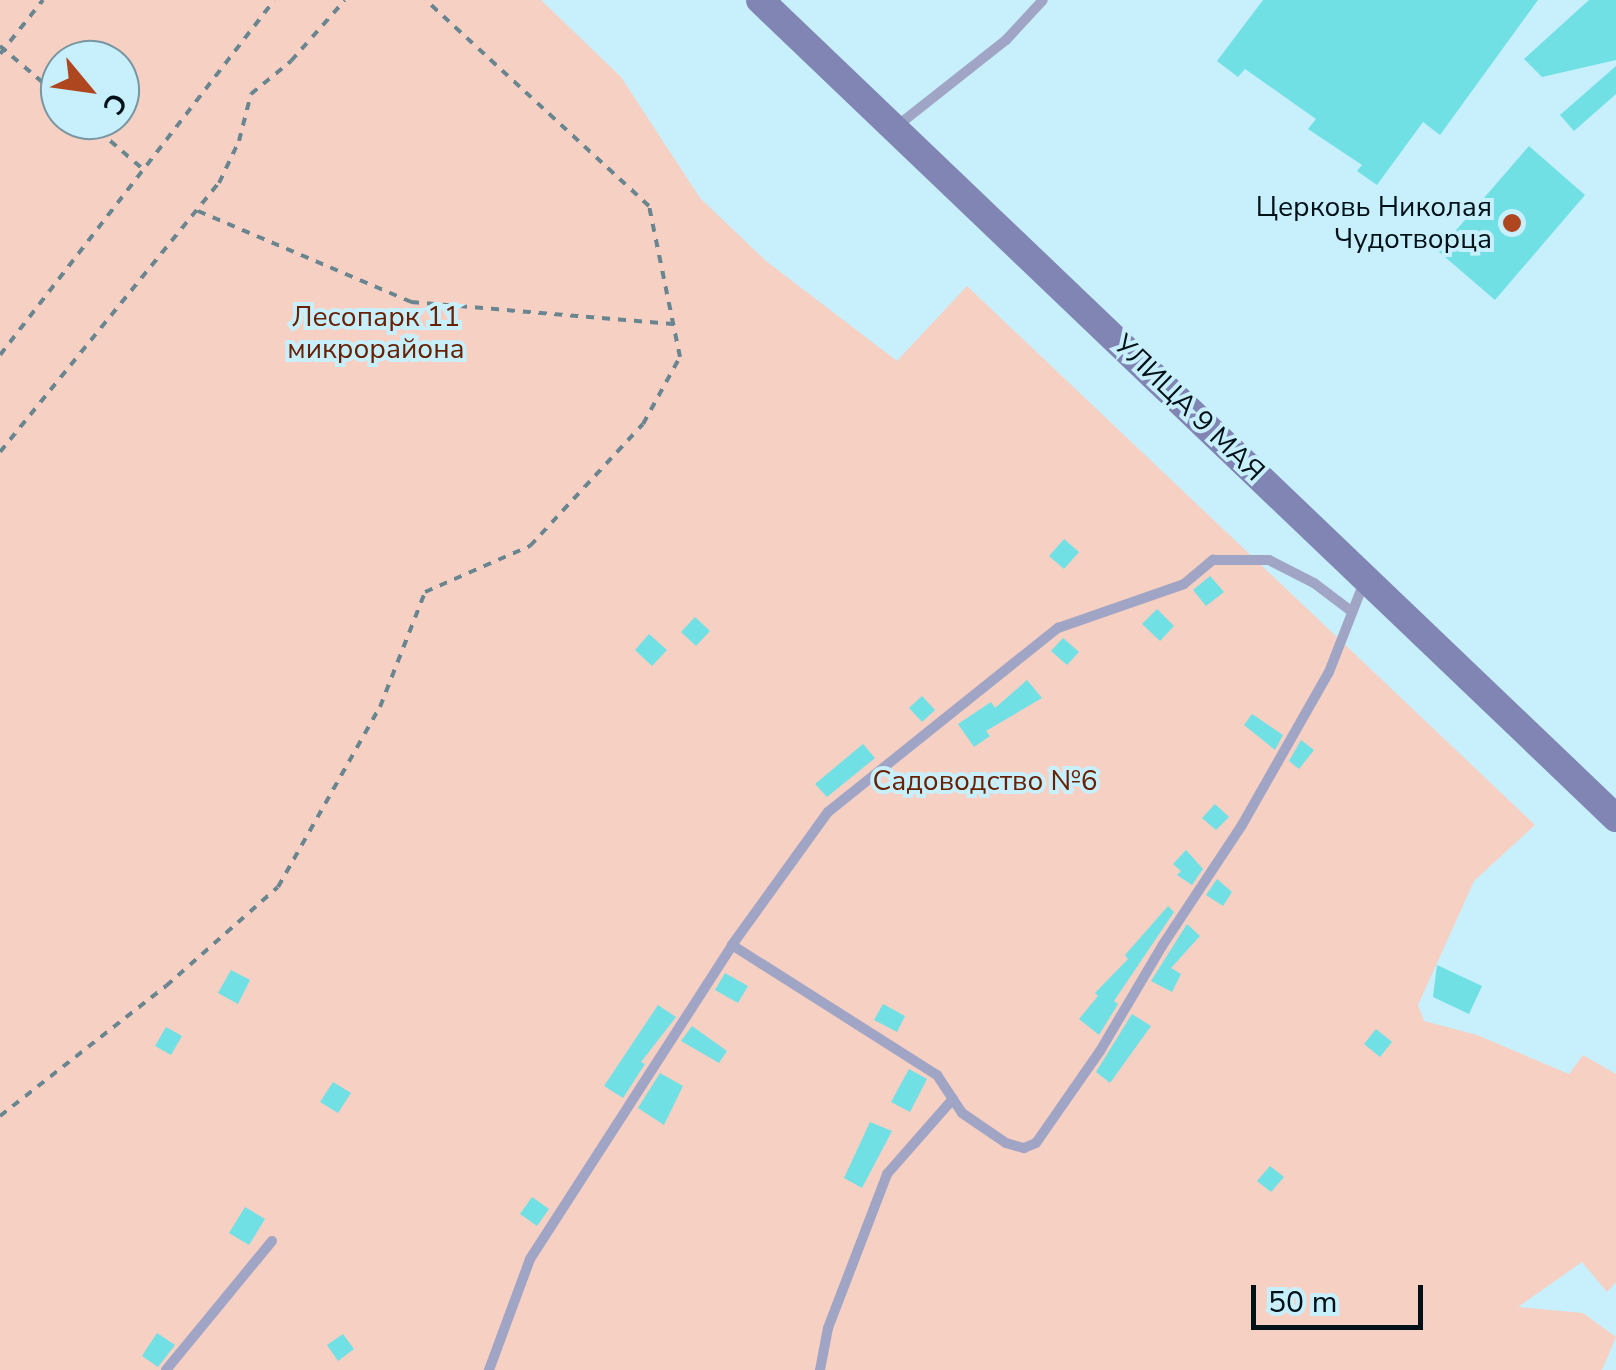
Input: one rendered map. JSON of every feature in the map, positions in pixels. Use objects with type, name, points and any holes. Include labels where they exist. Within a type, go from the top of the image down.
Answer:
[{"type":"main road","name":"УЛИЦА 9 МАЯ","points":[[760,0],[1616,818]]},
{"type":"lane","points":[[896,127],[1006,40],[1043,0]]},
{"type":"lane","points":[[489,1370],[530,1259],[732,945],[828,812],[1058,628],[1184,584],[1214,560],[1268,560],[1314,583],[1350,611]]},
{"type":"lane","points":[[732,945],[938,1075],[962,1113],[1006,1143],[1024,1148],[1036,1143],[1242,825],[1329,672],[1366,576]]},
{"type":"lane","points":[[820,1370],[828,1328],[887,1174],[953,1099]]},
{"type":"lane","points":[[166,1370],[272,1241]]},
{"type":"path","points":[[40,82],[1,50],[43,0]]},
{"type":"path","points":[[0,355],[274,0]]},
{"type":"path","points":[[0,452],[219,182],[239,140],[251,94],[291,61],[346,0]]},
{"type":"path","points":[[0,1116],[166,986],[278,886],[380,708],[424,592],[530,546],[643,424],[680,356],[649,206],[426,0]]},
{"type":"path","points":[[109,140],[143,169]]},
{"type":"path","points":[[196,210],[411,302],[673,324]]},
{"type":"green space","points":[[0,0],[541,0],[621,77],[700,198],[766,261],[897,361],[967,286],[1535,825],[1474,881],[1418,1005],[1424,1021],[1477,1035],[1569,1074],[1583,1055],[1616,1074],[1616,1282],[1607,1292],[1582,1262],[1518,1307],[1583,1313],[1616,1337],[1602,1370],[0,1370]]},
{"type":"building","points":[[1263,0],[1538,0],[1440,135],[1423,122],[1377,185],[1357,171],[1362,165],[1308,129],[1316,119],[1245,69],[1238,77],[1217,61]]},
{"type":"building","points":[[1589,0],[1616,0],[1616,60],[1542,77],[1524,59]]},
{"type":"building","points":[[1616,66],[1616,94],[1574,131],[1560,115]]},
{"type":"building","name":"Церковь Николая Чудотворца","points":[[1529,146],[1585,195],[1495,300],[1438,251]]},
{"type":"building","points":[[1064,539],[1079,552],[1064,569],[1049,556]]},
{"type":"building","points":[[1210,576],[1224,592],[1206,606],[1193,590]]},
{"type":"building","points":[[1157,609],[1174,626],[1160,641],[1142,624]]},
{"type":"building","points":[[695,617],[710,631],[696,646],[681,632]]},
{"type":"building","points":[[649,634],[667,650],[652,666],[635,650]]},
{"type":"building","points":[[1063,638],[1079,652],[1067,665],[1051,651]]},
{"type":"building","points":[[1027,680],[1042,698],[986,731],[990,736],[974,747],[958,724],[991,702],[995,708]]},
{"type":"building","points":[[922,696],[935,710],[922,722],[909,708]]},
{"type":"building","points":[[1252,714],[1283,735],[1275,750],[1244,725]]},
{"type":"building","points":[[1301,740],[1314,750],[1299,769],[1289,761]]},
{"type":"building","points":[[863,744],[875,758],[827,797],[815,784]]},
{"type":"building","points":[[1215,804],[1229,817],[1216,830],[1202,818]]},
{"type":"building","points":[[1186,850],[1203,869],[1192,885],[1177,875],[1181,871],[1173,864]]},
{"type":"building","points":[[1217,879],[1232,892],[1223,906],[1206,895]]},
{"type":"building","points":[[1168,906],[1174,912],[1114,1001],[1118,1004],[1099,1035],[1079,1019],[1098,996],[1095,993],[1128,959],[1125,955]]},
{"type":"building","points":[[1187,924],[1200,936],[1171,968],[1181,974],[1172,992],[1151,981]]},
{"type":"building","points":[[1437,965],[1482,986],[1469,1014],[1433,997]]},
{"type":"building","points":[[231,970],[250,980],[238,1004],[218,993]]},
{"type":"building","points":[[725,973],[748,986],[738,1003],[715,990]]},
{"type":"building","points":[[883,1004],[905,1016],[897,1032],[874,1020]]},
{"type":"building","points":[[658,1005],[676,1017],[641,1062],[645,1064],[623,1098],[604,1086]]},
{"type":"building","points":[[1132,1014],[1151,1026],[1110,1083],[1096,1072]]},
{"type":"building","points":[[692,1026],[727,1051],[719,1063],[681,1041]]},
{"type":"building","points":[[166,1027],[182,1036],[171,1055],[155,1046]]},
{"type":"building","points":[[1376,1029],[1392,1042],[1380,1057],[1364,1044]]},
{"type":"building","points":[[909,1069],[927,1079],[910,1112],[891,1102]]},
{"type":"building","points":[[660,1073],[683,1086],[664,1125],[638,1108]]},
{"type":"building","points":[[333,1082],[351,1093],[338,1113],[320,1102]]},
{"type":"building","points":[[870,1122],[892,1131],[862,1188],[844,1178]]},
{"type":"building","points":[[1270,1166],[1284,1177],[1271,1192],[1257,1181]]},
{"type":"building","points":[[532,1197],[549,1209],[537,1226],[520,1214]]},
{"type":"building","points":[[245,1207],[265,1219],[249,1245],[229,1233]]},
{"type":"building","points":[[157,1333],[175,1345],[158,1367],[142,1356]]},
{"type":"building","points":[[343,1334],[354,1349],[338,1361],[327,1345]]},
{"type":"place","name":"Церковь Николая Чудотворца","points":[[1512,223]]},
{"type":"park label","name":"Лесопарк 11 микрорайона","points":[[376,333]]},
{"type":"park label","name":"Садоводство №6","points":[[985,781]]}]
